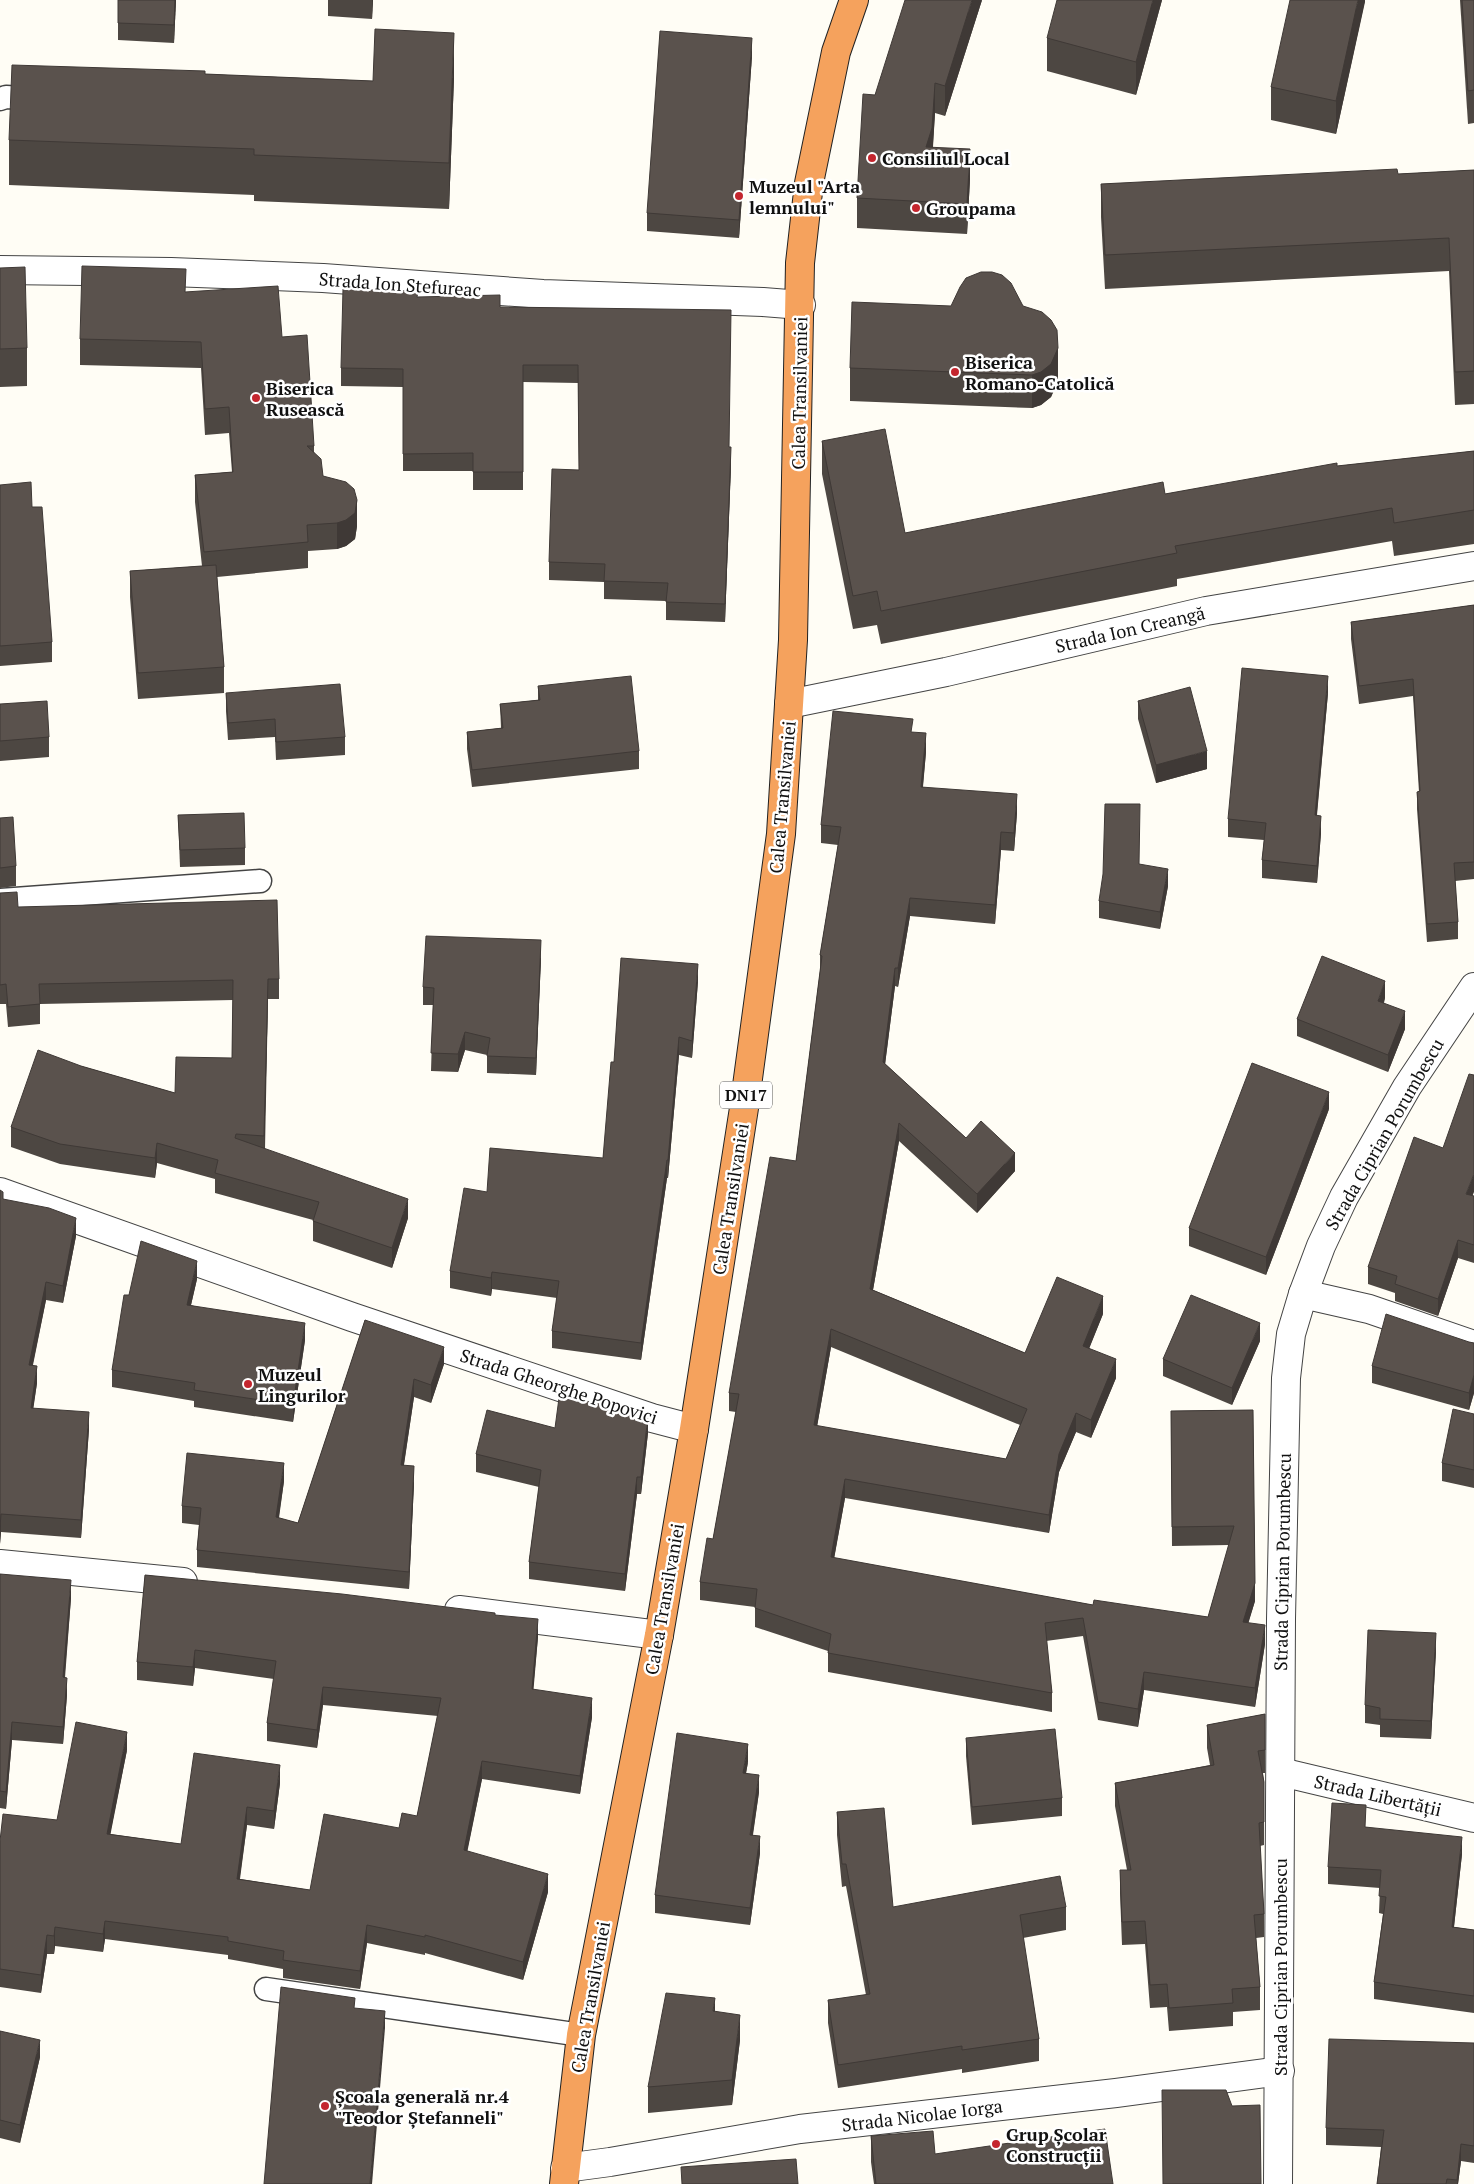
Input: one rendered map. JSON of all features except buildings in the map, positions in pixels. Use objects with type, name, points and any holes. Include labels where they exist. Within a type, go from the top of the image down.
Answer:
[{"type":"highway","name":"Calea Transilvaniei","points":[[565,2176],[581,2035],[659,1635],[694,1429],[744,1108],[781,834],[793,640],[801,305],[800,263],[809,183],[836,52],[854,0]]},
{"type":"street","name":"Strada Ion Stefureac","points":[[0,270],[171,272],[322,278],[543,294],[801,305]]},
{"type":"street","name":"Strada Ion Creangă","points":[[789,704],[946,672],[1206,611],[1474,566]]},
{"type":"street","name":"Strada Ciprian Porumbescu","points":[[1278,2184],[1281,1619],[1286,1378],[1292,1334],[1303,1294],[1321,1246],[1344,1197],[1407,1087],[1474,987]]},
{"type":"street","name":"Strada Gheorghe Popovici","points":[[0,1192],[352,1317],[652,1418],[694,1429]]},
{"type":"street","points":[[1303,1294],[1369,1309],[1474,1344]]},
{"type":"street","points":[[0,1564],[207,1584]]},
{"type":"street","points":[[434,1608],[659,1635]]},
{"type":"street","name":"Strada Libertății","points":[[1281,1772],[1474,1818]]},
{"type":"street","name":"Strada Nicolae Iorga","points":[[565,2176],[610,2162],[800,2129],[1116,2093],[1280,2072]]},
{"type":"lane","points":[[0,99],[6,97],[64,99]]},
{"type":"lane","points":[[0,900],[260,881]]},
{"type":"lane","points":[[266,1989],[581,2035]]},
{"type":"place","name":"Consiliul Local","points":[[872,158]]},
{"type":"place","name":"Muzeul \"Arta lemnului\"","points":[[739,196]]},
{"type":"place","name":"Groupama","points":[[916,208]]},
{"type":"place","name":"Biserica Romano-Catolică","points":[[955,372]]},
{"type":"place","name":"Biserica Rusească","points":[[256,398]]},
{"type":"place","name":"Muzeul Lingurilor","points":[[248,1384]]},
{"type":"place","name":"Școala generală nr.4 \"Teodor Ștefanneli\"","points":[[325,2106]]},
{"type":"place","name":"Grup Școlar Construcții","points":[[996,2144]]}]
